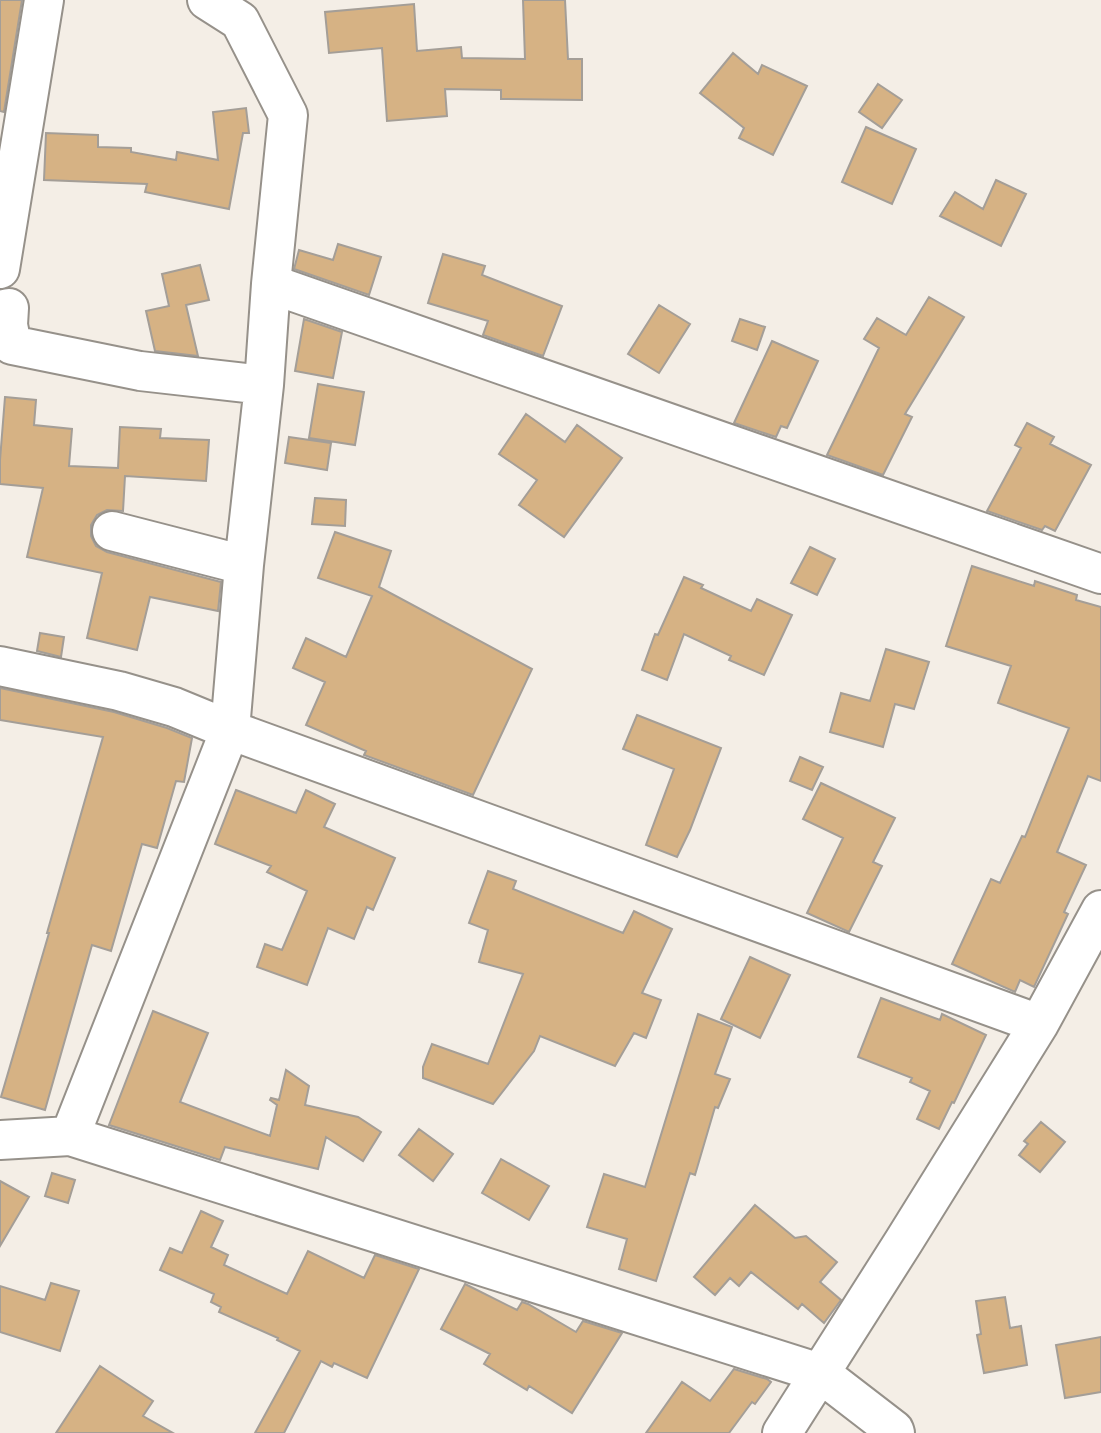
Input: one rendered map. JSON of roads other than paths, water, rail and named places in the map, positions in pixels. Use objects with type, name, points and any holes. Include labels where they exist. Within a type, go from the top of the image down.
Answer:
[{"type":"street","points":[[0,269],[44,0]]},
{"type":"street","points":[[71,1136],[230,730],[288,115],[240,21],[207,0]]},
{"type":"street","points":[[271,284],[1101,574]]},
{"type":"street","points":[[0,310],[9,308],[8,325],[12,345],[140,372],[264,385]]},
{"type":"street","points":[[111,531],[244,565]]},
{"type":"street","points":[[0,666],[119,691],[174,707],[230,730],[1039,1024]]},
{"type":"street","points":[[782,1433],[1039,1024],[1101,910]]},
{"type":"street","points":[[0,1140],[71,1136],[820,1373],[895,1433]]}]
